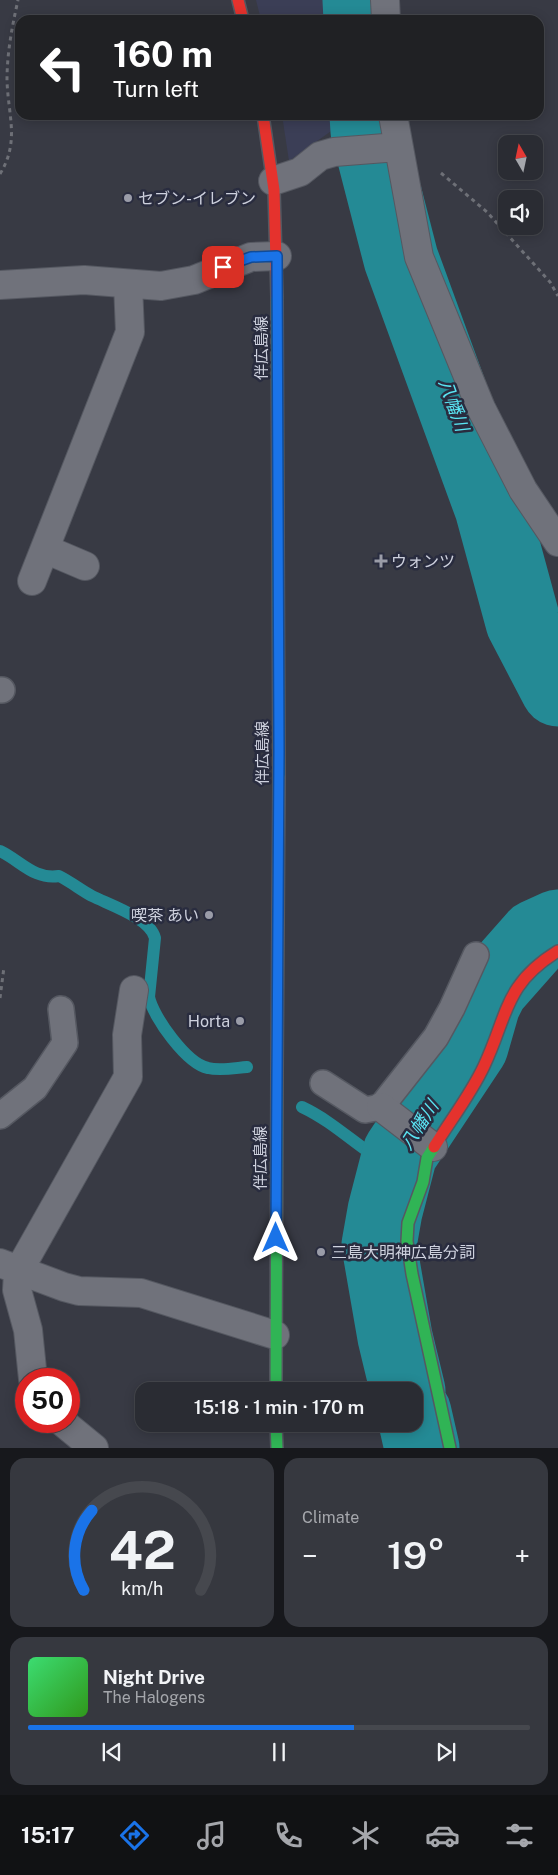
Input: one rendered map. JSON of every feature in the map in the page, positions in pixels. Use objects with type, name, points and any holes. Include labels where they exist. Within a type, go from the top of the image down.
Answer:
[{"type":"main road","points":[[238,0],[242,15]]},
{"type":"main road","name":"伴広島線","points":[[264,120],[273,181],[277,256],[279,761],[276,1382]]},
{"type":"main road","points":[[450,1448],[412,1274],[407,1241],[408,1223],[423,1182],[430,1145],[484,1067],[513,992],[540,962],[558,951]]},
{"type":"main road","points":[[276,1432],[277,1448]]},
{"type":"street","points":[[384,0],[386,15]]},
{"type":"street","points":[[394,120],[394,147],[419,257],[481,408],[523,490],[558,542]]},
{"type":"street","points":[[273,181],[300,172],[320,156],[356,149],[394,147]]},
{"type":"street","points":[[0,285],[84,280],[161,286],[194,280],[251,257],[277,256]]},
{"type":"street","points":[[32,581],[130,332],[128,284]]},
{"type":"street","points":[[45,549],[85,566]]},
{"type":"street","points":[[9,1268],[128,1077],[127,1035],[134,990]]},
{"type":"street","points":[[389,1114],[430,1145]]},
{"type":"street","points":[[9,1268],[78,1291],[141,1293],[275,1335]]},
{"type":"street","points":[[9,1268],[28,1330],[32,1368]]},
{"type":"street","points":[[76,1433],[94,1448]]},
{"type":"lane","points":[[323,1083],[365,1110],[389,1114],[452,1008],[476,955]]},
{"type":"lane","points":[[0,1116],[36,1088],[65,1043],[61,1009]]},
{"type":"path","points":[[0,174],[8,161],[13,130],[7,80],[9,41],[18,0]]},
{"type":"path","points":[[394,147],[408,150],[458,185],[487,212],[550,282],[558,296]]},
{"type":"path","points":[[0,998],[4,966]]},
{"type":"shaded area","points":[[256,0],[344,0],[345,15],[260,15]]},
{"type":"shaded area","points":[[283,120],[350,120],[350,127],[334,129],[289,161]]},
{"type":"waterway","name":"八幡川","points":[[360,0],[361,15]]},
{"type":"waterway","name":"八幡川","points":[[367,120],[368,131],[401,259],[492,508],[523,622],[558,689]]},
{"type":"waterway","points":[[0,851],[28,869],[42,875],[59,876],[92,896],[138,918],[146,924],[155,938],[149,997],[164,1027],[181,1049],[200,1065],[217,1069],[247,1067]]},
{"type":"waterway","name":"八幡川","points":[[406,1382],[395,1337],[379,1245],[385,1211],[400,1153],[471,1046],[483,1004],[491,988],[536,937],[558,927]]},
{"type":"waterway","points":[[302,1107],[327,1121],[372,1155],[396,1169]]},
{"type":"waterway","name":"八幡川","points":[[418,1432],[422,1448]]},
{"type":"traffic: fast","points":[[277,297],[279,777]]},
{"type":"traffic: fast","points":[[276,1382],[277,1073]]},
{"type":"traffic: fast","points":[[434,1147],[427,1158],[423,1182],[408,1223],[407,1241],[412,1274],[450,1448]]},
{"type":"traffic: fast","points":[[276,1432],[277,1448]]},
{"type":"traffic: slow","points":[[277,1073],[279,777]]},
{"type":"traffic: jam","points":[[238,0],[242,15]]},
{"type":"traffic: jam","points":[[264,120],[274,190],[277,297]]},
{"type":"traffic: jam","points":[[434,1147],[479,1076],[517,988],[540,963],[558,951]]},
{"type":"place","name":"セブン-イレブン","points":[[128,198]]},
{"type":"place","name":"ウォンツ","points":[[381,561]]},
{"type":"place","name":"喫茶 あい","points":[[209,915]]},
{"type":"place","name":"Horta","points":[[240,1021]]},
{"type":"place","name":"三島大明神広島分詞","points":[[321,1252]]},
{"type":"route","points":[[223,267],[251,257],[277,256],[279,751],[276,1238]]}]
